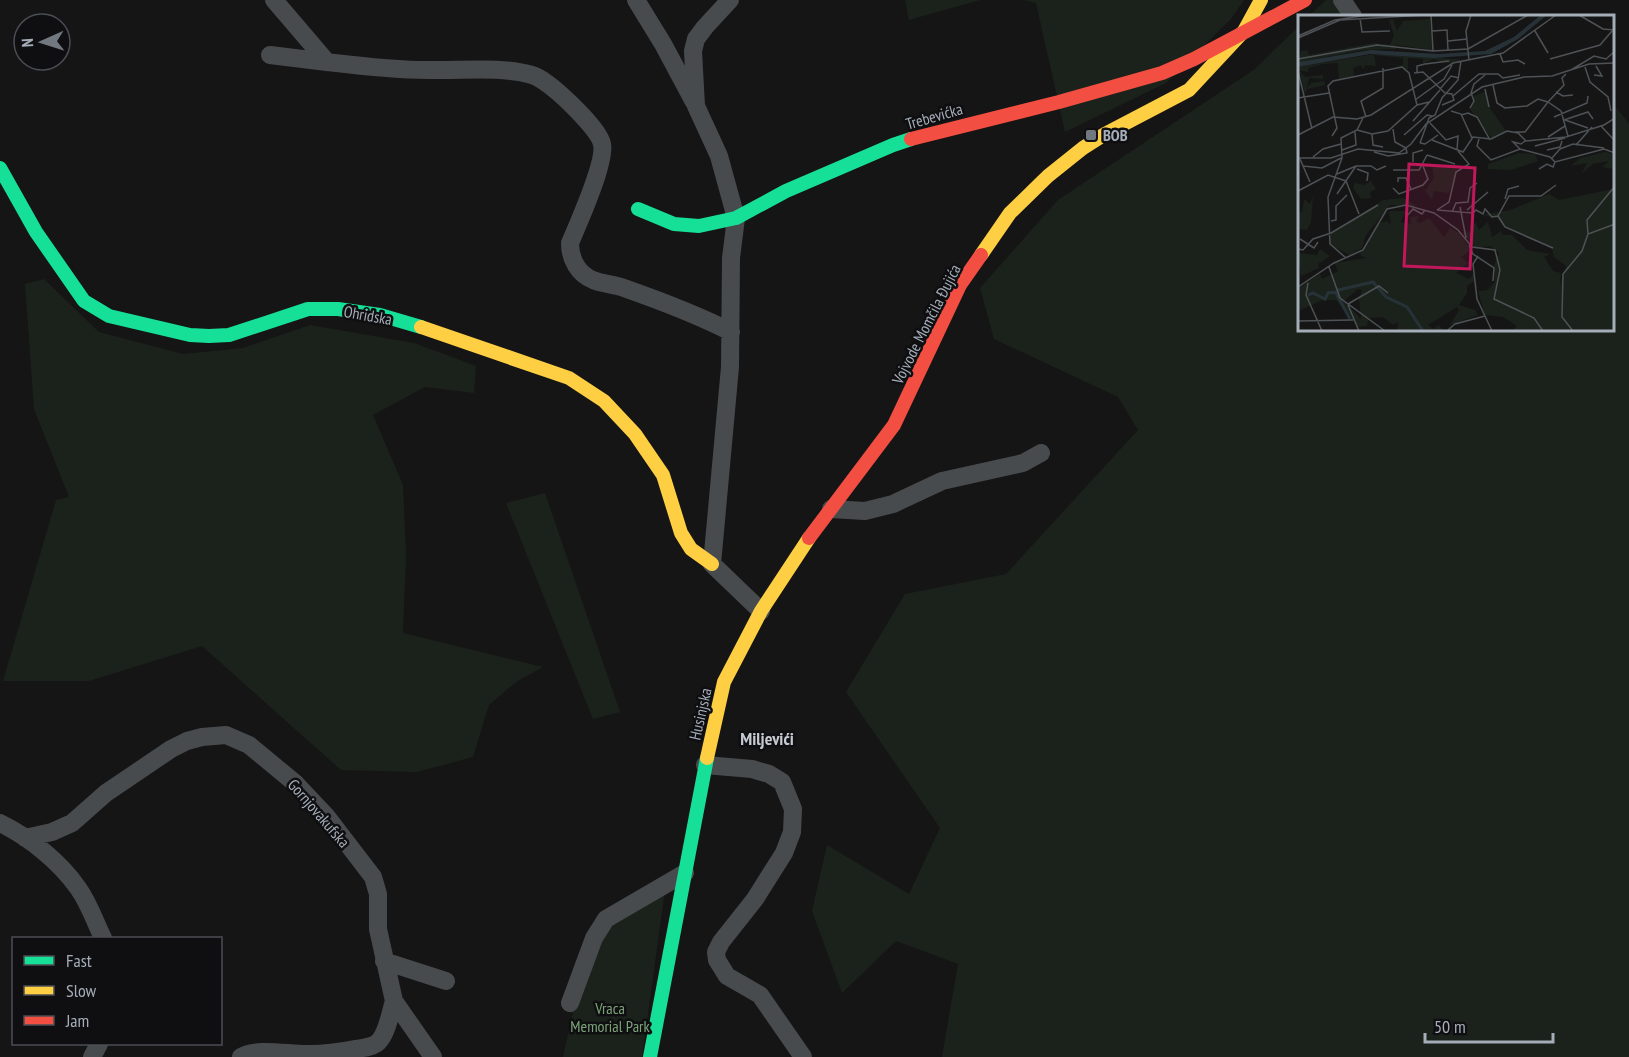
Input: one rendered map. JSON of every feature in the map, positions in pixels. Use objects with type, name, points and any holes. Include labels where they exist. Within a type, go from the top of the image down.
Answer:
[{"type":"street","points":[[274,0],[327,62]]},
{"type":"street","points":[[636,0],[663,44],[696,106],[719,156],[736,218],[731,258],[730,367],[711,564]]},
{"type":"street","points":[[696,106],[693,51],[696,39],[730,0]]},
{"type":"street","points":[[1244,32],[1261,0]]},
{"type":"street","name":"Trebevićka","points":[[638,209],[674,224],[699,226],[736,218],[786,191],[892,145],[970,123],[1070,100],[1162,73],[1194,59],[1305,0]]},
{"type":"street","points":[[1342,0],[1352,15]]},
{"type":"street","name":"Vojvode Momčila Đujića","points":[[894,425],[960,285],[1010,213],[1048,176],[1083,148],[1189,90],[1244,32]]},
{"type":"street","points":[[270,55],[424,70],[511,71],[535,75],[578,110],[603,145],[597,176],[570,243],[570,254],[578,268],[592,280],[620,286],[695,314],[731,332]]},
{"type":"street","name":"Ohridska","points":[[0,168],[36,232],[84,301],[110,316],[190,335],[209,336],[229,335],[308,309],[338,309],[370,313],[434,331],[569,378],[604,401],[635,434],[663,475],[681,533],[691,549],[711,564],[761,612]]},
{"type":"street","name":"Husinjska","points":[[651,1057],[705,765],[724,682],[761,612],[816,528],[894,425]]},
{"type":"street","points":[[831,509],[866,511],[893,504],[942,481],[1023,464],[1041,453]]},
{"type":"street","name":"Gornjovakufska","points":[[25,838],[52,832],[72,823],[106,793],[179,745],[202,737],[226,735],[249,745],[296,783],[327,817],[373,878],[378,894],[378,929],[394,1001],[433,1057]]},
{"type":"street","points":[[705,765],[752,769],[768,774],[782,782],[793,809],[792,832],[784,853],[755,899],[721,942],[716,952],[717,960],[728,976],[760,995],[803,1057]]},
{"type":"street","points":[[0,823],[25,838],[53,860],[79,889],[102,937]]},
{"type":"street","points":[[570,1003],[594,938],[606,919],[685,873]]},
{"type":"street","points":[[384,961],[446,981]]},
{"type":"street","points":[[241,1057],[246,1054],[267,1052],[335,1053],[370,1047],[380,1041],[394,1001]]},
{"type":"green space","points":[[905,0],[980,0],[909,20]]},
{"type":"green space","points":[[1023,0],[1244,0],[1231,19],[1166,83],[1065,132],[1036,3]]},
{"type":"green space","points":[[1326,0],[1334,0],[1344,15],[1310,15]]},
{"type":"green space","points":[[1298,27],[1298,332],[1614,332],[1614,105],[1629,123],[1629,1057],[942,1057],[958,964],[896,941],[842,993],[812,911],[827,845],[909,894],[940,828],[846,692],[905,594],[1006,574],[1138,430],[1118,397],[994,339],[980,288],[1058,200],[1255,69]]},
{"type":"green space","points":[[44,279],[99,332],[183,354],[243,348],[310,325],[414,343],[476,366],[474,393],[425,387],[373,415],[403,485],[406,556],[403,633],[543,667],[516,682],[489,705],[473,757],[417,772],[341,770],[202,646],[89,681],[3,681],[56,500],[69,497],[34,409],[25,284]]},
{"type":"green space","points":[[545,493],[620,712],[593,719],[506,503]]},
{"type":"green space","name":"Vraca Memorial Park","points":[[665,890],[642,1057],[563,1057],[576,999],[604,928]]},
{"type":"traffic: fast","points":[[638,209],[674,224],[699,226],[736,218],[786,191],[911,139]]},
{"type":"traffic: fast","points":[[0,168],[36,232],[84,301],[109,316],[190,335],[209,336],[229,335],[308,309],[338,309],[380,315],[421,327]]},
{"type":"traffic: fast","points":[[650,1057],[707,758]]},
{"type":"traffic: slow","points":[[981,255],[1010,213],[1048,176],[1083,148],[1189,90],[1244,31],[1261,0]]},
{"type":"traffic: slow","points":[[421,327],[569,378],[604,401],[635,434],[663,475],[681,533],[691,549],[712,564]]},
{"type":"traffic: slow","points":[[707,758],[724,682],[761,611],[809,538]]},
{"type":"traffic: jam","points":[[911,139],[1059,102],[1162,73],[1194,59],[1305,0]]},
{"type":"traffic: jam","points":[[809,538],[894,425],[960,285],[981,255]]},
{"type":"place","name":"BOB","points":[[1091,135]]},
{"type":"district","name":"Miljevići","points":[[767,739]]}]
